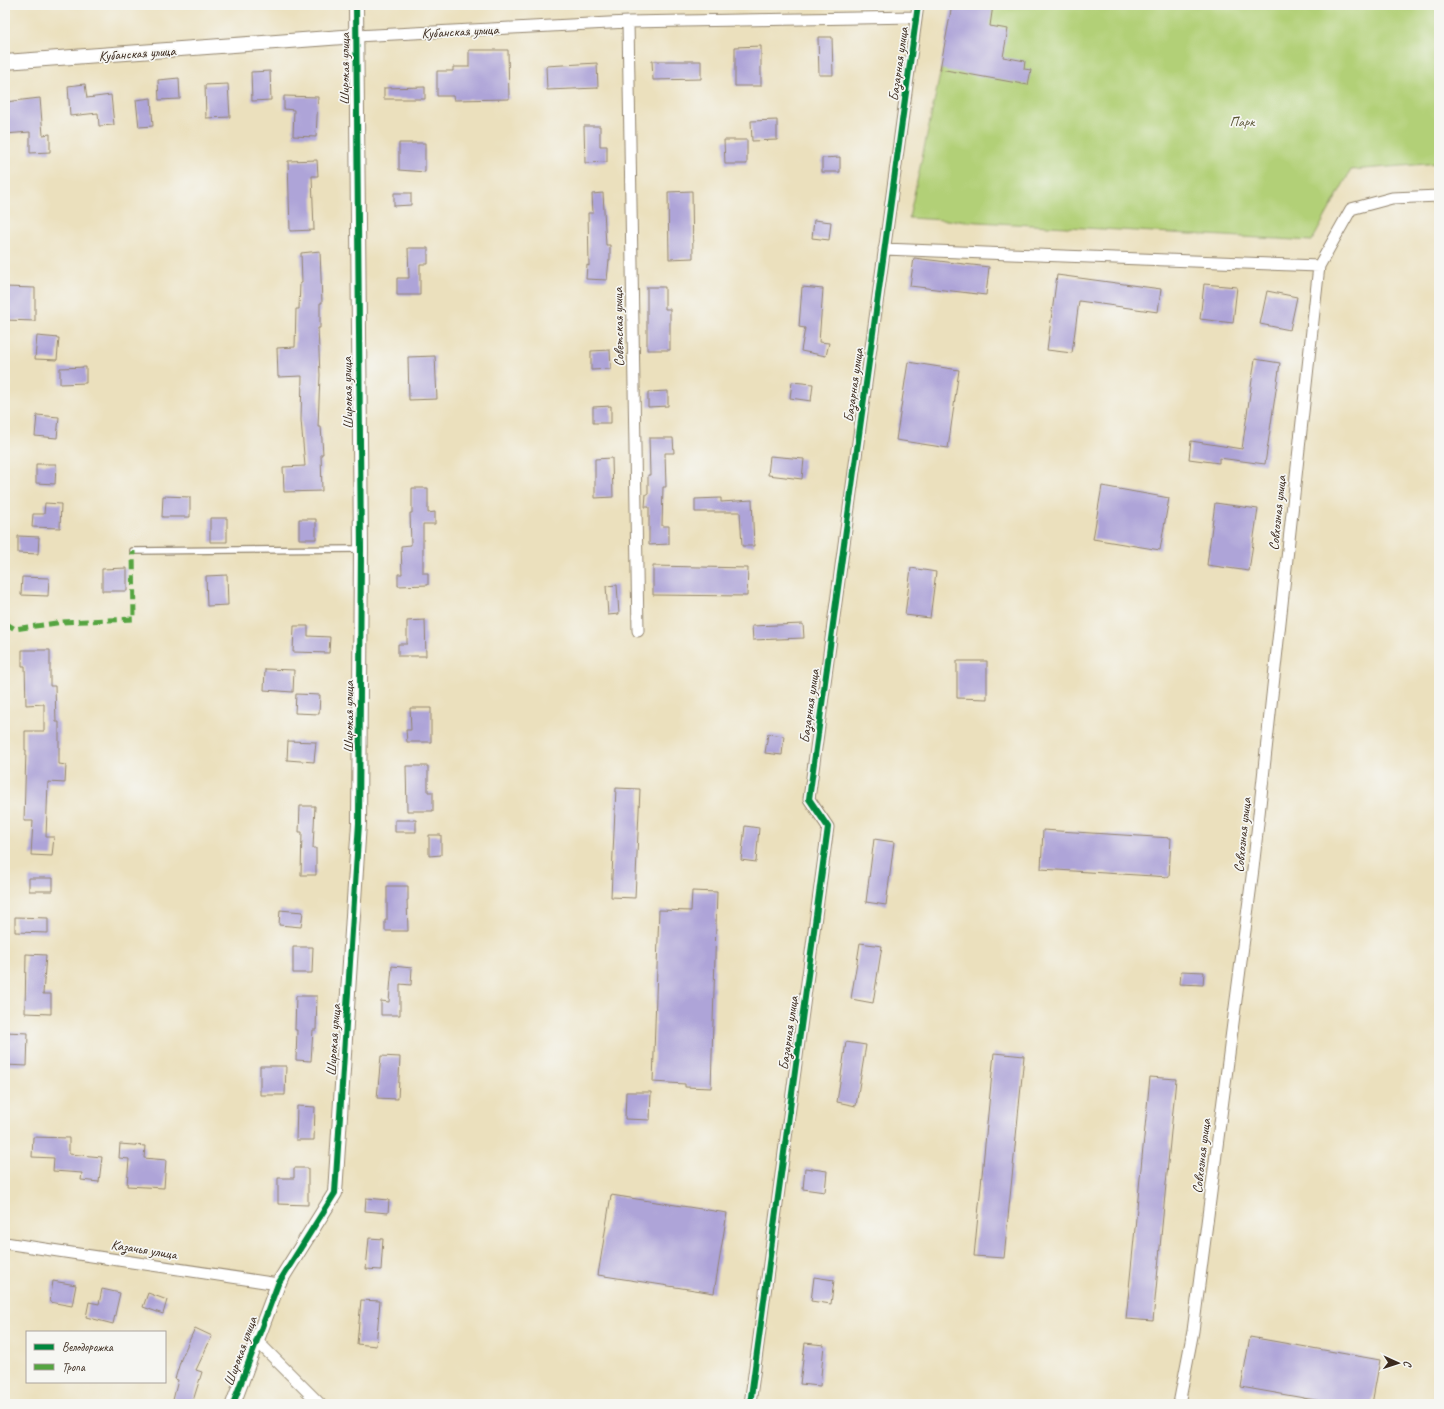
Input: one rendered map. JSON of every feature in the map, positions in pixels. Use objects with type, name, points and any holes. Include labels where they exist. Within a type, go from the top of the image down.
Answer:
[{"type":"street","name":"Широкая улица","points":[[233,1404],[278,1284],[335,1193],[359,823],[361,549],[356,5]]},
{"type":"street","name":"Базарная улица","points":[[750,1404],[828,827],[809,799],[918,5]]},
{"type":"street","name":"Кубанская улица","points":[[5,62],[356,36],[628,22],[916,17]]},
{"type":"street","name":"Советская улица","points":[[628,22],[638,631]]},
{"type":"street","points":[[884,249],[1319,266],[1351,209],[1392,198],[1439,196]]},
{"type":"street","name":"Совхозная улица","points":[[1179,1404],[1194,1331],[1253,869],[1319,266]]},
{"type":"street","name":"Казачья улица","points":[[5,1243],[278,1284]]},
{"type":"street","points":[[256,1340],[320,1404]]},
{"type":"lane","points":[[133,551],[361,549]]},
{"type":"green space","name":"Парк","points":[[955,5],[1439,5],[1439,163],[1351,170],[1312,241],[909,218]]},
{"type":"building","points":[[952,5],[993,5],[990,26],[1008,29],[1003,57],[1025,61],[1024,69],[1031,70],[1028,85],[940,69]]},
{"type":"building","points":[[818,37],[832,37],[833,75],[819,75]]},
{"type":"building","points":[[761,46],[761,86],[735,86],[735,47]]},
{"type":"building","points":[[469,50],[508,50],[509,99],[454,100],[453,96],[437,96],[437,71],[453,71],[453,67],[469,67]]},
{"type":"building","points":[[652,61],[701,61],[701,79],[653,80]]},
{"type":"building","points":[[597,63],[598,88],[547,90],[546,66]]},
{"type":"building","points":[[270,71],[271,100],[252,101],[251,72]]},
{"type":"building","points":[[179,78],[180,99],[159,100],[158,80]]},
{"type":"building","points":[[85,84],[87,98],[111,95],[114,125],[99,126],[98,113],[70,116],[68,86]]},
{"type":"building","points":[[228,84],[230,117],[206,118],[205,85]]},
{"type":"building","points":[[425,87],[425,99],[384,99],[384,88]]},
{"type":"building","points":[[284,96],[318,97],[316,137],[293,136],[294,110],[284,109]]},
{"type":"building","points":[[40,98],[43,135],[50,134],[50,152],[30,153],[30,132],[5,134],[5,102]]},
{"type":"building","points":[[151,98],[153,126],[139,127],[136,100]]},
{"type":"building","points":[[777,120],[777,140],[752,141],[751,121]]},
{"type":"building","points":[[584,126],[600,126],[600,146],[607,146],[607,162],[585,163]]},
{"type":"building","points":[[724,140],[747,140],[747,164],[725,164]]},
{"type":"building","points":[[399,143],[425,143],[425,172],[399,170]]},
{"type":"building","points":[[840,157],[840,172],[822,172],[822,158]]},
{"type":"building","points":[[317,160],[318,176],[312,176],[314,230],[290,231],[288,161]]},
{"type":"building","points":[[692,191],[693,258],[669,259],[668,192]]},
{"type":"building","points":[[394,193],[411,193],[411,205],[394,206]]},
{"type":"building","points":[[603,193],[606,245],[610,245],[610,260],[607,280],[586,279],[587,265],[589,266],[588,213],[593,213],[592,194]]},
{"type":"building","points":[[814,220],[831,222],[829,240],[812,238]]},
{"type":"building","points":[[408,248],[428,248],[428,264],[420,264],[420,295],[397,295],[397,278],[409,278]]},
{"type":"building","points":[[320,251],[322,303],[320,303],[320,328],[318,328],[320,375],[318,427],[321,427],[323,454],[321,454],[322,491],[284,492],[283,467],[305,466],[301,420],[302,376],[278,377],[277,348],[295,347],[296,309],[299,309],[300,283],[302,283],[301,253]]},
{"type":"building","points":[[914,258],[989,267],[986,295],[910,286]]},
{"type":"building","points":[[1057,275],[1161,289],[1158,312],[1079,301],[1072,353],[1047,350]]},
{"type":"building","points":[[1204,284],[1237,287],[1233,323],[1200,319]]},
{"type":"building","points":[[5,287],[35,288],[35,321],[5,320]]},
{"type":"building","points":[[647,287],[665,287],[665,309],[670,309],[670,350],[647,350]]},
{"type":"building","points":[[802,287],[823,289],[819,342],[829,343],[826,356],[801,351],[805,328],[799,327]]},
{"type":"building","points":[[1267,291],[1297,297],[1290,330],[1260,324]]},
{"type":"building","points":[[37,336],[59,338],[57,360],[35,359]]},
{"type":"building","points":[[610,350],[611,369],[591,370],[591,351]]},
{"type":"building","points":[[435,356],[437,399],[409,400],[408,357]]},
{"type":"building","points":[[1255,359],[1280,363],[1265,464],[1219,458],[1219,463],[1189,459],[1191,441],[1242,449]]},
{"type":"building","points":[[908,362],[959,370],[948,448],[896,440]]},
{"type":"building","points":[[86,367],[86,383],[60,384],[60,368]]},
{"type":"building","points":[[792,382],[813,384],[811,401],[790,398]]},
{"type":"building","points":[[668,391],[668,406],[648,407],[648,392]]},
{"type":"building","points":[[611,406],[611,423],[593,423],[593,407]]},
{"type":"building","points":[[37,415],[59,417],[57,438],[35,436]]},
{"type":"building","points":[[649,438],[673,438],[674,453],[665,453],[666,487],[663,487],[662,526],[669,526],[669,544],[649,545],[649,507],[645,507],[646,494],[648,494],[648,475],[650,475]]},
{"type":"building","points":[[770,456],[804,459],[802,479],[768,475]]},
{"type":"building","points":[[612,458],[613,497],[595,498],[595,459]]},
{"type":"building","points":[[36,464],[56,464],[55,484],[36,483]]},
{"type":"building","points":[[1102,486],[1169,498],[1160,550],[1093,539]]},
{"type":"building","points":[[412,488],[428,488],[428,513],[435,512],[435,524],[423,524],[423,573],[428,573],[428,585],[398,586],[398,574],[402,574],[401,546],[411,545],[410,513],[412,513]]},
{"type":"building","points":[[163,496],[190,497],[190,517],[162,517]]},
{"type":"building","points":[[721,498],[721,502],[752,500],[754,546],[742,546],[740,512],[695,512],[695,499]]},
{"type":"building","points":[[45,503],[61,504],[60,528],[32,527],[33,514],[44,514]]},
{"type":"building","points":[[1215,503],[1258,509],[1249,571],[1207,565]]},
{"type":"building","points":[[210,518],[227,518],[227,542],[210,542]]},
{"type":"building","points":[[299,519],[316,519],[316,539],[299,539]]},
{"type":"building","points":[[18,536],[39,537],[38,554],[18,553]]},
{"type":"building","points":[[653,566],[748,568],[747,596],[653,595]]},
{"type":"building","points":[[127,568],[127,591],[102,591],[102,569]]},
{"type":"building","points":[[911,568],[936,572],[930,618],[905,615]]},
{"type":"building","points":[[227,575],[228,605],[207,606],[206,576]]},
{"type":"building","points":[[22,577],[49,578],[48,596],[21,595]]},
{"type":"building","points":[[617,585],[619,614],[608,615],[606,586]]},
{"type":"building","points":[[425,620],[426,656],[398,656],[398,644],[407,644],[407,621]]},
{"type":"building","points":[[803,624],[804,638],[753,640],[752,626]]},
{"type":"building","points":[[294,626],[308,626],[308,636],[330,637],[329,653],[293,652]]},
{"type":"building","points":[[22,650],[50,650],[50,686],[55,686],[56,722],[59,722],[59,764],[66,765],[65,783],[48,782],[46,837],[54,837],[52,856],[31,855],[33,821],[24,821],[26,750],[25,731],[44,731],[44,704],[26,705],[25,666],[22,666]]},
{"type":"building","points":[[957,661],[987,661],[987,699],[957,698]]},
{"type":"building","points":[[265,669],[294,670],[293,692],[264,690]]},
{"type":"building","points":[[296,694],[320,695],[319,714],[295,713]]},
{"type":"building","points":[[410,708],[431,708],[431,742],[407,742],[406,730],[411,730]]},
{"type":"building","points":[[768,734],[784,736],[782,755],[765,753]]},
{"type":"building","points":[[288,741],[316,742],[314,762],[287,760]]},
{"type":"building","points":[[406,766],[428,766],[428,792],[433,792],[433,811],[407,811]]},
{"type":"building","points":[[616,788],[640,789],[635,898],[611,897]]},
{"type":"building","points":[[300,806],[315,806],[313,848],[316,848],[316,875],[301,875],[302,832],[299,832]]},
{"type":"building","points":[[395,820],[416,820],[416,832],[395,832]]},
{"type":"building","points":[[745,826],[759,828],[756,862],[741,860]]},
{"type":"building","points":[[1043,830],[1171,838],[1169,877],[1041,869]]},
{"type":"building","points":[[429,835],[441,835],[441,855],[429,856]]},
{"type":"building","points":[[874,839],[894,842],[886,905],[866,902]]},
{"type":"building","points":[[29,878],[53,878],[53,891],[29,891]]},
{"type":"building","points":[[387,886],[408,886],[408,931],[385,931],[385,920],[387,920]]},
{"type":"building","points":[[692,891],[717,892],[711,1088],[685,1087],[685,1084],[653,1082],[659,910],[691,911]]},
{"type":"building","points":[[280,910],[303,912],[301,927],[279,925]]},
{"type":"building","points":[[15,917],[48,918],[48,933],[15,932]]},
{"type":"building","points":[[860,943],[882,946],[873,1003],[851,999]]},
{"type":"building","points":[[293,947],[313,947],[312,973],[293,973]]},
{"type":"building","points":[[26,954],[46,955],[43,994],[51,994],[51,1014],[25,1013]]},
{"type":"building","points":[[392,966],[412,968],[411,985],[400,984],[400,1015],[381,1015],[381,1001],[389,1002]]},
{"type":"building","points":[[1181,971],[1204,972],[1203,985],[1180,984]]},
{"type":"building","points":[[296,996],[317,996],[316,1030],[313,1030],[311,1061],[296,1060]]},
{"type":"building","points":[[5,1032],[28,1033],[27,1066],[5,1065]]},
{"type":"building","points":[[846,1042],[866,1045],[856,1106],[837,1102]]},
{"type":"building","points":[[994,1053],[1024,1056],[1004,1258],[974,1256]]},
{"type":"building","points":[[381,1056],[400,1057],[398,1099],[377,1098]]},
{"type":"building","points":[[260,1066],[286,1066],[285,1095],[260,1095]]},
{"type":"building","points":[[1150,1077],[1176,1079],[1153,1321],[1126,1319]]},
{"type":"building","points":[[626,1092],[651,1092],[650,1120],[625,1119]]},
{"type":"building","points":[[297,1106],[315,1107],[314,1140],[296,1140]]},
{"type":"building","points":[[33,1137],[69,1138],[69,1154],[102,1157],[99,1182],[81,1180],[82,1173],[53,1171],[54,1158],[32,1157]]},
{"type":"building","points":[[120,1144],[145,1146],[144,1158],[166,1160],[164,1188],[127,1186],[129,1159],[119,1158]]},
{"type":"building","points":[[294,1168],[308,1168],[308,1205],[278,1204],[278,1178],[294,1178]]},
{"type":"building","points":[[805,1168],[827,1171],[825,1192],[803,1189]]},
{"type":"building","points":[[611,1195],[727,1213],[714,1293],[598,1275]]},
{"type":"building","points":[[366,1198],[389,1200],[388,1213],[365,1211]]},
{"type":"building","points":[[369,1238],[383,1239],[381,1270],[366,1269]]},
{"type":"building","points":[[814,1277],[834,1280],[831,1304],[811,1301]]},
{"type":"building","points":[[53,1281],[76,1285],[72,1306],[50,1302]]},
{"type":"building","points":[[102,1289],[120,1293],[113,1324],[86,1317],[89,1302],[99,1304]]},
{"type":"building","points":[[148,1293],[167,1300],[163,1314],[143,1307]]},
{"type":"building","points":[[361,1300],[380,1301],[376,1346],[357,1344]]},
{"type":"building","points":[[195,1328],[212,1336],[196,1370],[202,1372],[192,1404],[172,1404],[178,1380],[175,1379],[181,1359]]},
{"type":"building","points":[[1250,1337],[1380,1360],[1372,1404],[1338,1404],[1241,1387]]},
{"type":"building","points":[[805,1343],[824,1345],[820,1386],[800,1384]]},
{"type":"marked path","points":[[5,623],[15,629],[63,622],[134,619],[133,551]]},
{"type":"cycle path","points":[[233,1404],[278,1284],[335,1193],[359,823],[361,549],[356,5]]},
{"type":"cycle path","points":[[750,1404],[828,827],[809,799],[918,5]]}]
